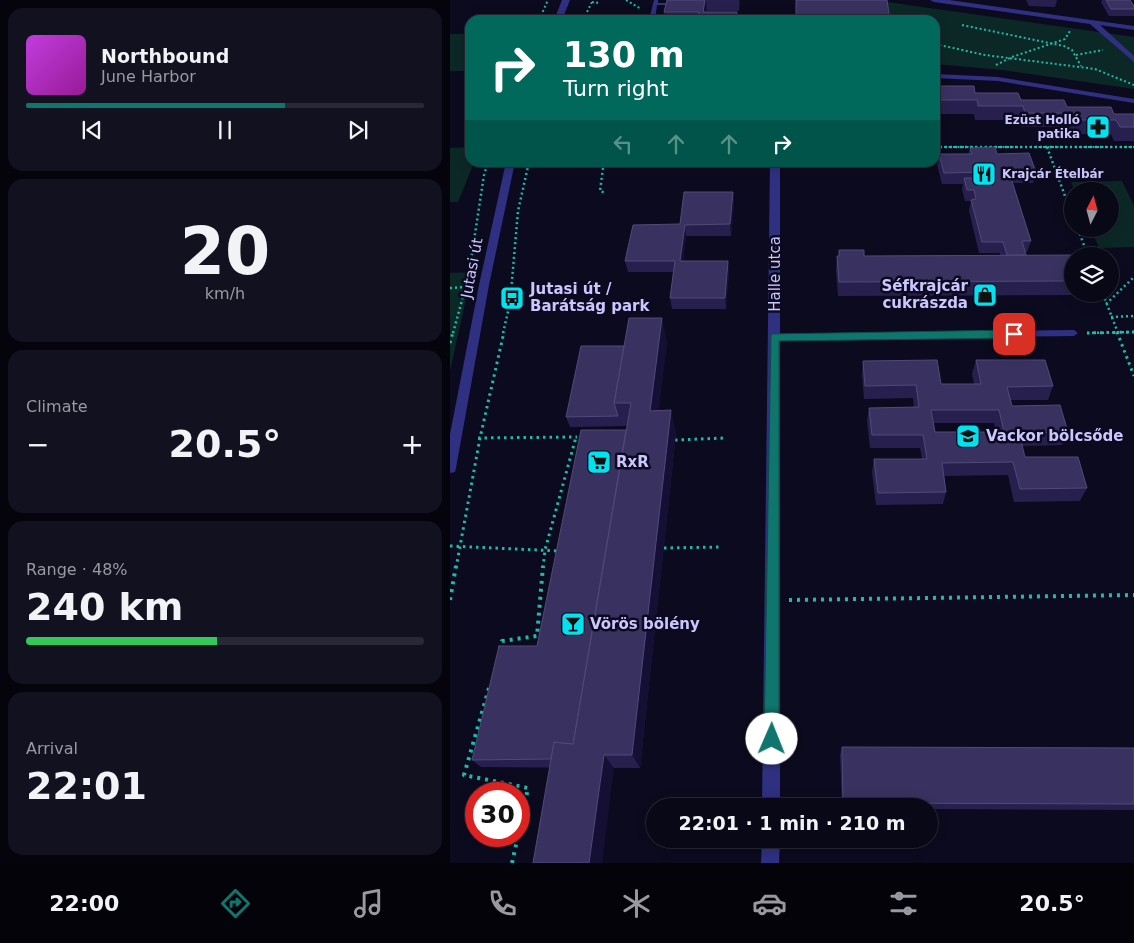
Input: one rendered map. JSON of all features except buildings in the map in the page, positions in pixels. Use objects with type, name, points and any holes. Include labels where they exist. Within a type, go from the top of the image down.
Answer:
[{"type":"street","points":[[560,15],[566,0]]},
{"type":"street","points":[[934,0],[1134,28]]},
{"type":"street","points":[[1094,23],[1134,60]]},
{"type":"street","points":[[940,76],[998,80],[1134,101]]},
{"type":"street","name":"Jutasi út","points":[[450,468],[484,285],[509,167]]},
{"type":"street","name":"Halle utca","points":[[771,798],[776,167]]},
{"type":"street","points":[[770,863],[771,848]]},
{"type":"lane","points":[[653,15],[655,2],[684,4],[685,0]]},
{"type":"lane","points":[[774,337],[1074,333]]},
{"type":"path","points":[[541,15],[548,0]]},
{"type":"path","points":[[586,15],[593,1],[597,3],[598,0]]},
{"type":"path","points":[[962,25],[1064,46],[1076,56],[1082,67]]},
{"type":"path","points":[[996,65],[1012,57],[1066,39],[1070,33],[1070,28]]},
{"type":"path","points":[[940,45],[985,55],[1082,67],[1111,75],[1134,85]]},
{"type":"path","points":[[1076,56],[1121,48]]},
{"type":"path","points":[[940,147],[1134,147]]},
{"type":"path","points":[[976,147],[977,154]]},
{"type":"path","points":[[1047,147],[1064,193]]},
{"type":"path","points":[[469,269],[486,167]]},
{"type":"path","points":[[450,600],[480,438],[510,303],[518,211],[529,167]]},
{"type":"path","points":[[602,168],[600,191],[606,193]]},
{"type":"path","points":[[1134,277],[1106,304],[1134,376]]},
{"type":"path","points":[[451,341],[468,278]]},
{"type":"path","points":[[450,288],[466,287]]},
{"type":"path","points":[[1111,317],[1134,316]]},
{"type":"path","points":[[1074,333],[1134,332]]},
{"type":"path","points":[[499,651],[502,641],[538,636],[546,550],[576,437]]},
{"type":"path","points":[[455,438],[585,437]]},
{"type":"path","points":[[675,440],[725,438]]},
{"type":"path","points":[[450,546],[564,551]]},
{"type":"path","points":[[664,548],[720,547]]},
{"type":"path","points":[[774,600],[1134,595]]},
{"type":"path","points":[[491,680],[464,775],[498,782]]},
{"type":"path","points":[[512,863],[516,847]]},
{"type":"green space","points":[[887,2],[1134,37],[1134,89],[1002,70],[940,64],[940,15],[890,15]]},
{"type":"green space","points":[[450,34],[465,34],[465,71],[450,71]]},
{"type":"green space","points":[[465,147],[465,167],[472,167],[458,202],[450,202],[450,148]]},
{"type":"green space","points":[[1122,181],[1134,206],[1134,247],[1099,247],[1095,238],[1119,238],[1119,182],[1071,182]]},
{"type":"green space","points":[[472,272],[450,371],[450,273]]},
{"type":"place","name":"Ezüst Holló patika","points":[[1098,127]]},
{"type":"place","name":"Krajcár Ételbár","points":[[984,174]]},
{"type":"place","name":"Séfkrajcár cukrászda","points":[[985,295]]},
{"type":"place","name":"Jutasi út / Barátság park","points":[[512,298]]},
{"type":"place","name":"Vackor bölcsőde","points":[[968,436]]},
{"type":"place","name":"RxR","points":[[599,462]]},
{"type":"place","name":"Vörös bölény","points":[[573,624]]},
{"type":"route","points":[[772,739],[774,337],[1014,334]]}]
